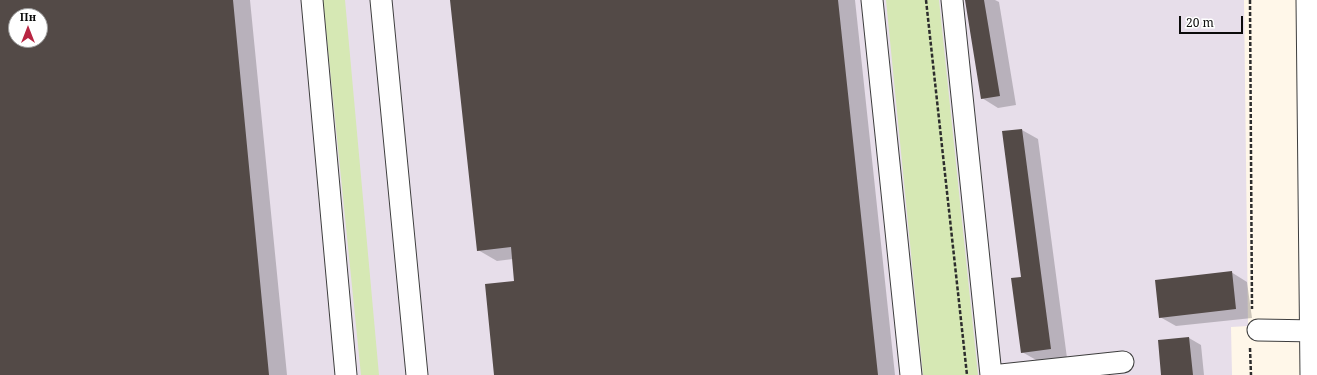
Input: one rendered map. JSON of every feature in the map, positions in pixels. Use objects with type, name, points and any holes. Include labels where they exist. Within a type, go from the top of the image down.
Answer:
[{"type":"street","points":[[312,0],[346,375]]},
{"type":"street","points":[[381,0],[417,375]]},
{"type":"street","points":[[872,0],[911,375]]},
{"type":"street","points":[[952,0],[991,375]]},
{"type":"street","points":[[1307,0],[1314,331],[1310,375]]},
{"type":"street","points":[[1254,327],[1314,331]]},
{"type":"street","points":[[1001,375],[1123,362]]},
{"type":"path","points":[[926,0],[967,375]]},
{"type":"path","points":[[1250,0],[1254,327],[1251,375]]},
{"type":"shaded area","points":[[0,0],[1244,0],[1248,326],[1231,327],[1232,375],[0,375]]},
{"type":"green space","points":[[323,0],[345,0],[379,375],[361,375]]},
{"type":"green space","points":[[886,0],[939,0],[978,375],[923,375]]},
{"type":"building","points":[[0,0],[233,0],[269,375],[0,375]]},
{"type":"building","points":[[450,0],[838,0],[878,375],[494,375],[485,284],[514,281],[511,247],[477,251]]},
{"type":"building","points":[[965,0],[984,0],[1000,96],[981,99]]},
{"type":"building","points":[[1022,129],[1051,349],[1021,353],[1011,278],[1021,277],[1002,131]]},
{"type":"building","points":[[1232,271],[1236,309],[1159,318],[1155,280]]},
{"type":"building","points":[[1189,337],[1193,375],[1161,375],[1158,340]]}]
